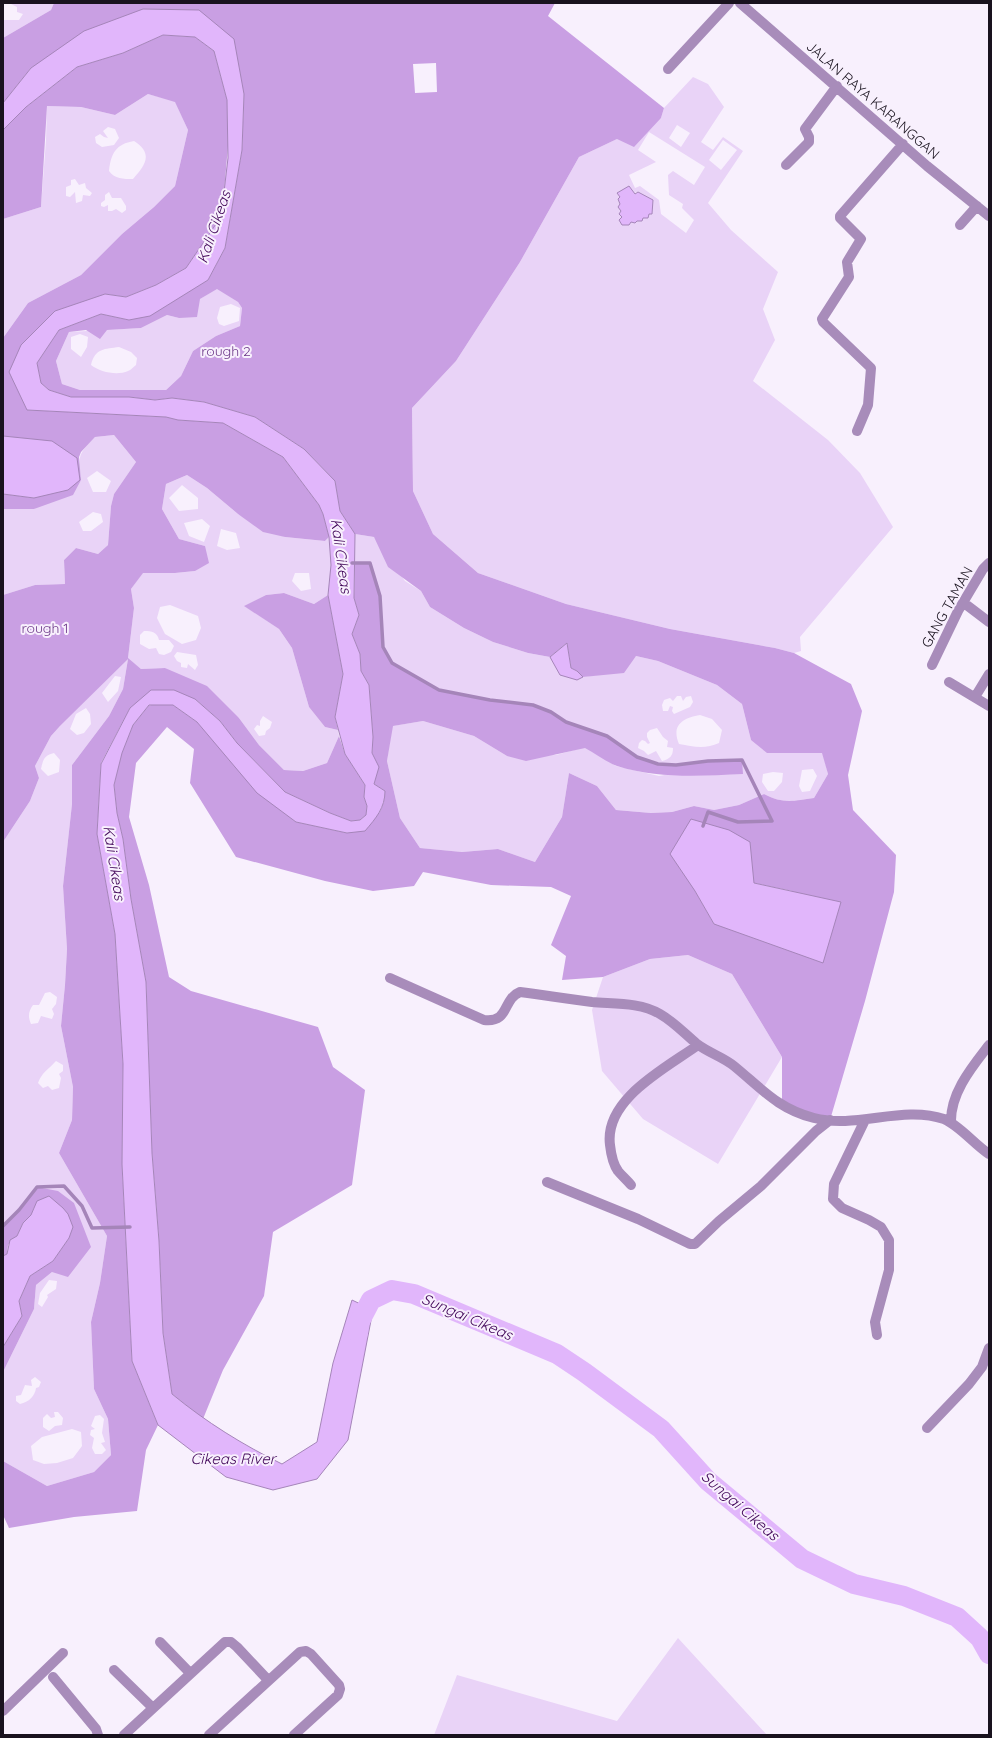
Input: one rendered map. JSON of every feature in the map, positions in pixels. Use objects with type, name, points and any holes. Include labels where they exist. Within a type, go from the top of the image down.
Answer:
[{"type":"street","points":[[668,70],[729,3]]},
{"type":"street","name":"JALAN RAYA KARANGGAN","points":[[740,3],[989,216]]},
{"type":"street","points":[[786,165],[809,142],[805,129],[837,86]]},
{"type":"street","points":[[857,431],[868,405],[871,368],[824,324],[822,319],[849,277],[847,262],[861,239],[840,216],[903,144]]},
{"type":"street","points":[[960,225],[977,206]]},
{"type":"street","name":"GANG TAMAN","points":[[932,665],[956,615],[983,569],[989,563]]},
{"type":"street","points":[[964,603],[989,622]]},
{"type":"street","points":[[975,697],[989,674]]},
{"type":"street","points":[[949,682],[989,706]]},
{"type":"street","points":[[390,978],[484,1020],[492,1021],[498,1019],[512,997],[520,992],[638,1006],[658,1013],[676,1025],[698,1045],[732,1065],[782,1106],[814,1118],[830,1120],[865,1120],[901,1114],[944,1119],[951,1123],[979,1148],[989,1154]]},
{"type":"street","points":[[631,1185],[617,1171],[611,1155],[609,1138],[614,1116],[622,1104],[632,1094],[698,1045]]},
{"type":"street","points":[[951,1123],[951,1114],[960,1086],[971,1068],[989,1045]]},
{"type":"street","points":[[547,1182],[638,1219],[688,1243],[695,1244],[719,1221],[761,1186],[816,1131],[830,1120]]},
{"type":"street","points":[[865,1120],[834,1184],[833,1199],[842,1208],[881,1227],[889,1240],[889,1270],[878,1304],[875,1322],[877,1335]]},
{"type":"street","points":[[927,1428],[969,1384],[982,1367],[989,1348]]},
{"type":"street","points":[[124,1735],[225,1642],[228,1641],[237,1647],[268,1680]]},
{"type":"street","points":[[160,1642],[190,1673]]},
{"type":"street","points":[[209,1735],[300,1652],[306,1651],[311,1654],[339,1684],[340,1689],[338,1695],[294,1735]]},
{"type":"street","points":[[3,1710],[63,1653]]},
{"type":"street","points":[[114,1670],[153,1708]]},
{"type":"street","points":[[53,1677],[96,1729],[98,1735]]},
{"type":"shaded area","points":[[9,3],[54,3],[51,10],[3,38],[3,20],[19,20],[23,14],[17,12],[17,7]]},
{"type":"shaded area","points":[[693,77],[708,84],[724,107],[701,142],[713,150],[723,137],[743,151],[708,203],[731,230],[778,272],[763,309],[775,340],[753,381],[828,440],[860,473],[893,527],[800,637],[801,651],[794,653],[775,648],[670,629],[566,604],[478,573],[433,534],[413,491],[412,408],[456,361],[520,262],[579,157],[661,118],[664,108]],"holes":[[[677,125],[690,133],[681,147],[669,138]],[[649,132],[705,167],[694,185],[673,171],[668,175],[669,195],[683,204],[682,208],[694,220],[686,233],[661,214],[659,200],[640,186],[635,188],[629,175],[656,162],[638,150]],[[723,140],[737,150],[721,170],[709,160]],[[638,192],[653,200],[643,218],[631,222],[620,197]]]},
{"type":"shaded area","points":[[148,94],[175,101],[188,130],[175,186],[154,207],[122,234],[81,275],[28,303],[3,338],[3,219],[41,207],[47,106],[81,107],[115,115]],"holes":[[[108,127],[115,129],[119,138],[114,145],[102,147],[96,143],[95,137],[100,134],[108,138],[103,131]],[[134,141],[144,150],[146,155],[144,164],[133,179],[123,179],[111,174],[109,171],[113,154],[119,147],[128,142]],[[75,179],[79,185],[85,183],[86,188],[92,193],[90,196],[83,195],[82,201],[76,203],[75,192],[70,197],[66,196],[66,187],[71,185],[71,180]],[[109,192],[112,198],[121,198],[126,206],[126,210],[122,213],[116,209],[108,211],[108,205],[104,207],[101,206],[101,203],[105,200],[105,195]]]},
{"type":"shaded area","points":[[217,288],[238,302],[242,308],[240,326],[216,336],[193,351],[181,376],[166,390],[80,390],[62,384],[56,361],[69,332],[141,328],[167,315],[179,318],[200,299]],"holes":[[[231,304],[240,308],[239,321],[224,326],[219,324],[217,318],[220,307]],[[80,334],[88,337],[87,347],[81,357],[71,349],[71,337]],[[119,347],[131,352],[137,358],[136,365],[129,371],[119,373],[104,371],[91,365],[95,355],[101,350]]]},
{"type":"shaded area","points":[[114,435],[136,462],[114,494],[111,506],[108,545],[98,554],[76,548],[64,560],[65,584],[35,585],[3,595],[3,509],[34,509],[81,480],[80,456],[95,437]],"holes":[[[97,471],[111,481],[106,492],[93,492],[87,478]],[[93,512],[101,514],[103,522],[91,531],[83,531],[79,522]]]},
{"type":"shaded area","points":[[187,475],[207,488],[238,514],[285,537],[325,541],[329,537],[331,565],[328,595],[314,604],[284,593],[266,595],[245,606],[279,629],[292,648],[309,707],[325,727],[338,730],[339,736],[327,763],[303,771],[284,770],[259,745],[239,718],[165,668],[141,669],[128,659],[123,689],[109,716],[72,765],[72,804],[63,886],[67,949],[61,1026],[73,1087],[72,1120],[59,1153],[107,1236],[100,1283],[91,1322],[94,1389],[108,1419],[111,1455],[94,1472],[47,1486],[3,1461],[3,1372],[34,1309],[36,1285],[52,1272],[19,1210],[3,1226],[3,842],[30,801],[39,778],[35,766],[51,736],[128,658],[134,608],[131,589],[143,572],[175,573],[195,571],[205,546],[179,539],[162,509],[166,484]],"holes":[[[182,485],[198,498],[198,509],[179,511],[169,498]],[[202,519],[210,526],[204,542],[189,536],[184,523]],[[221,529],[236,533],[240,548],[227,550],[217,546]],[[295,573],[309,573],[311,589],[301,591],[292,581]],[[170,605],[198,616],[201,628],[196,640],[182,644],[165,634],[157,618],[160,607]],[[144,631],[154,632],[159,640],[169,640],[174,646],[171,652],[164,655],[159,654],[156,648],[149,649],[140,644],[140,635]],[[177,652],[196,655],[198,665],[195,670],[188,664],[187,668],[181,667],[181,663],[177,661],[174,656]],[[115,676],[121,677],[118,691],[108,702],[102,693]],[[86,708],[90,714],[91,724],[84,733],[77,735],[70,729],[76,714]],[[263,716],[272,722],[265,735],[259,736],[254,729],[257,725],[260,726],[260,721]],[[54,753],[60,760],[59,772],[48,776],[41,769],[46,756]],[[50,992],[57,997],[56,1004],[52,1009],[54,1014],[52,1019],[41,1016],[38,1023],[31,1024],[29,1014],[33,1005],[39,1005],[45,993]],[[56,1061],[63,1065],[63,1071],[59,1074],[61,1078],[59,1088],[52,1090],[48,1086],[43,1088],[38,1083],[41,1076]],[[49,1280],[57,1281],[56,1289],[47,1295],[48,1297],[42,1307],[38,1304],[40,1293]],[[35,1377],[41,1382],[31,1398],[20,1404],[16,1401],[16,1396],[21,1395],[25,1385],[32,1386],[31,1380]],[[54,1412],[58,1412],[63,1418],[62,1425],[55,1426],[49,1431],[43,1427],[43,1418],[47,1414],[51,1418],[55,1417]],[[100,1415],[104,1419],[102,1433],[105,1442],[101,1443],[106,1450],[102,1454],[95,1454],[92,1448],[94,1438],[90,1435],[91,1430],[95,1429],[91,1426],[95,1416]],[[72,1429],[81,1432],[82,1446],[73,1458],[57,1463],[44,1464],[33,1460],[31,1446],[42,1437]]]},
{"type":"shaded area","points":[[355,534],[374,537],[405,581],[421,591],[430,607],[464,628],[493,642],[528,653],[550,657],[583,677],[597,675],[636,656],[658,661],[717,685],[742,704],[751,740],[798,753],[823,753],[828,774],[814,798],[788,801],[764,794],[739,805],[714,810],[694,806],[672,812],[651,813],[616,810],[597,786],[569,773],[562,817],[535,862],[498,849],[462,852],[420,848],[400,818],[387,761],[392,726],[423,721],[474,736],[507,756],[556,755],[585,747],[616,766],[659,776],[742,761],[708,761],[676,765],[658,764],[637,757],[587,728],[566,722],[551,712],[533,705],[490,700],[439,690],[392,663],[383,647],[381,622],[370,563],[355,562]],"holes":[[[677,696],[681,696],[683,701],[686,697],[691,696],[693,702],[690,707],[674,714],[672,711],[673,707],[670,706],[668,711],[663,711],[662,705],[664,700],[670,698],[673,701]],[[700,715],[712,719],[722,730],[719,743],[700,747],[679,744],[677,737],[678,727],[684,720]],[[657,728],[663,737],[668,741],[667,747],[673,748],[672,755],[669,758],[662,761],[656,751],[648,755],[638,748],[639,743],[642,740],[648,744],[650,743],[647,737],[647,733],[650,730]],[[813,769],[817,776],[810,791],[802,792],[799,786],[802,770]],[[773,772],[783,773],[782,782],[774,791],[768,791],[762,782],[763,774]]]},
{"type":"shaded area","points":[[688,955],[732,974],[782,1057],[718,1164],[643,1119],[602,1071],[592,1010],[603,977],[650,959]]},
{"type":"shaded area","points":[[678,1638],[767,1735],[434,1735],[457,1675],[617,1721]]},
{"type":"green space","name":"rough 2","points":[[54,3],[555,3],[548,16],[664,108],[661,118],[634,147],[617,139],[579,157],[520,262],[456,361],[412,408],[413,491],[433,534],[478,573],[566,604],[670,629],[775,648],[794,653],[851,684],[862,711],[848,775],[853,810],[896,855],[894,892],[865,1001],[830,1120],[782,1106],[782,1057],[732,974],[688,955],[650,959],[603,977],[562,980],[566,956],[551,945],[571,896],[551,887],[491,885],[423,872],[414,886],[373,891],[325,881],[236,857],[190,783],[194,749],[167,727],[136,763],[129,817],[149,885],[169,977],[191,991],[318,1027],[333,1067],[365,1090],[352,1185],[273,1232],[264,1296],[223,1370],[203,1419],[172,1394],[163,1333],[159,1241],[152,1153],[146,982],[131,899],[123,839],[117,813],[114,785],[122,752],[133,725],[149,705],[173,705],[197,722],[280,809],[296,822],[347,833],[368,822],[378,814],[382,808],[385,791],[374,784],[378,767],[372,753],[373,737],[369,685],[361,671],[360,654],[352,634],[359,615],[354,598],[355,562],[370,563],[380,596],[383,647],[392,663],[439,690],[490,700],[533,705],[551,712],[566,722],[607,736],[637,757],[658,764],[676,765],[708,761],[742,760],[743,774],[695,776],[664,775],[617,766],[585,748],[526,761],[507,756],[474,736],[423,721],[393,726],[387,761],[400,818],[420,848],[462,852],[498,849],[535,862],[562,817],[569,773],[597,786],[616,810],[651,813],[672,812],[694,806],[714,810],[739,805],[764,794],[788,801],[814,798],[828,774],[822,753],[767,753],[751,740],[742,704],[717,685],[658,661],[636,656],[624,673],[583,677],[571,668],[567,643],[550,657],[528,653],[493,642],[464,628],[430,607],[421,591],[388,567],[374,537],[355,534],[340,511],[335,481],[304,449],[255,417],[204,402],[172,398],[155,400],[129,397],[71,397],[49,390],[41,383],[37,363],[59,330],[101,314],[129,320],[208,280],[225,248],[242,150],[244,94],[199,11],[31,68],[3,103],[3,38],[51,10]],"holes":[[[436,63],[437,92],[415,93],[413,64]],[[217,289],[238,302],[242,308],[240,326],[216,336],[193,351],[181,376],[166,390],[80,390],[62,384],[56,361],[69,332],[86,330],[100,339],[107,330],[141,328],[167,315],[179,318],[197,317],[200,299]],[[754,883],[792,891],[714,924],[695,891]]]},
{"type":"green space","name":"rough 1","points":[[163,35],[195,37],[214,51],[227,100],[228,146],[224,192],[216,224],[186,268],[156,285],[126,297],[105,294],[21,345],[28,410],[166,417],[179,420],[223,423],[283,457],[319,505],[329,537],[325,541],[285,537],[263,532],[238,514],[207,488],[187,475],[166,484],[162,509],[179,539],[205,546],[209,563],[195,571],[175,573],[143,573],[131,589],[134,608],[128,658],[141,669],[165,668],[207,686],[239,718],[259,745],[284,770],[303,771],[327,763],[339,736],[345,754],[365,785],[364,797],[367,806],[366,815],[360,820],[351,821],[285,792],[237,743],[220,721],[195,699],[130,708],[101,763],[97,834],[115,934],[123,1064],[122,1164],[132,1361],[158,1425],[146,1450],[137,1511],[74,1517],[9,1528],[3,1515],[3,1461],[47,1486],[94,1472],[111,1455],[108,1419],[94,1389],[91,1322],[100,1283],[107,1236],[59,1153],[72,1120],[73,1087],[61,1026],[67,949],[63,886],[72,804],[72,765],[109,716],[123,689],[128,659],[51,736],[35,766],[39,778],[30,801],[3,842],[3,595],[35,585],[65,584],[64,560],[76,548],[98,554],[108,545],[111,506],[114,494],[136,462],[114,435],[95,437],[81,452],[79,457],[81,480],[73,495],[34,509],[3,509],[3,494],[34,498],[7,437],[3,436],[3,338],[28,303],[81,275],[122,234],[154,207],[175,186],[188,130],[175,102],[148,94],[115,115],[81,107],[47,106],[41,207],[3,219],[3,130],[26,107],[77,67],[123,53]]},
{"type":"green space","points":[[284,593],[314,604],[328,595],[343,674],[335,717],[338,730],[325,727],[309,707],[292,648],[279,629],[244,606],[266,595]]},
{"type":"green space","points":[[37,1187],[58,1191],[74,1203],[91,1247],[68,1277],[52,1272],[36,1285],[34,1309],[3,1372],[3,1347],[22,1316],[19,1301],[30,1276],[53,1261],[69,1238],[55,1202],[49,1196],[34,1208],[31,1215],[23,1223],[17,1236],[8,1245],[7,1254],[3,1256],[3,1226],[19,1210]]},
{"type":"water","points":[[143,9],[199,10],[234,39],[244,94],[242,150],[225,248],[208,280],[150,316],[129,320],[101,314],[59,330],[37,363],[41,383],[49,390],[71,397],[129,397],[155,400],[172,398],[204,402],[255,417],[304,449],[335,481],[340,511],[355,534],[354,598],[359,615],[352,634],[360,654],[361,671],[369,685],[373,737],[372,753],[379,767],[374,784],[385,791],[382,808],[365,831],[347,833],[296,822],[257,793],[197,722],[173,705],[149,705],[133,725],[122,753],[114,785],[117,813],[123,839],[131,899],[146,982],[152,1153],[159,1241],[163,1333],[172,1394],[225,1432],[282,1464],[317,1442],[333,1363],[352,1300],[373,1310],[348,1440],[317,1479],[273,1490],[226,1477],[158,1425],[132,1361],[122,1164],[123,1064],[115,934],[97,834],[101,764],[130,708],[151,690],[174,690],[195,699],[220,721],[237,743],[285,792],[351,821],[360,820],[366,815],[367,806],[364,797],[365,785],[345,754],[335,717],[343,674],[328,595],[331,565],[329,537],[319,505],[283,457],[223,423],[178,420],[166,417],[27,410],[9,372],[21,345],[55,311],[105,294],[126,297],[156,285],[186,268],[216,224],[224,192],[228,158],[227,100],[214,51],[195,37],[163,35],[123,53],[77,67],[26,107],[3,130],[3,103],[31,68],[84,31]]},
{"type":"water","points":[[629,186],[635,194],[638,192],[653,200],[652,214],[649,214],[648,218],[643,218],[642,221],[637,221],[635,223],[631,222],[629,225],[622,225],[619,220],[622,217],[619,214],[621,211],[618,207],[620,204],[618,199],[620,197],[617,193]]},
{"type":"water","points":[[3,436],[52,441],[77,458],[80,480],[68,490],[34,498],[3,494]]},
{"type":"water","points":[[567,643],[571,668],[583,677],[577,680],[560,675],[550,657]]},
{"type":"water","points":[[691,819],[729,830],[750,842],[754,883],[841,902],[823,963],[714,924],[695,891],[670,854]]},
{"type":"water","points":[[49,1196],[68,1214],[73,1227],[69,1238],[53,1261],[30,1276],[19,1301],[22,1316],[3,1347],[3,1256],[7,1254],[10,1240],[17,1236],[23,1223],[31,1215],[37,1201]]},
{"type":"waterway","name":"Kali Cikeas","points":[[352,563],[370,563],[380,596],[383,647],[392,663],[439,690],[490,700],[533,705],[551,712],[566,722],[607,736],[637,757],[658,764],[676,765],[708,761],[742,760],[772,821],[738,822],[708,812],[703,826]]},
{"type":"waterway","points":[[3,1226],[19,1210],[37,1187],[64,1186],[82,1206],[92,1228],[130,1227]]},
{"type":"waterway","name":"Sungai Cikeas","points":[[358,1333],[359,1323],[371,1300],[392,1290],[414,1294],[557,1354],[661,1429],[708,1481],[802,1559],[854,1584],[904,1596],[957,1617],[980,1638],[989,1654]]},
{"type":"water label","name":"Cikeas River","points":[[233,1459]]}]
